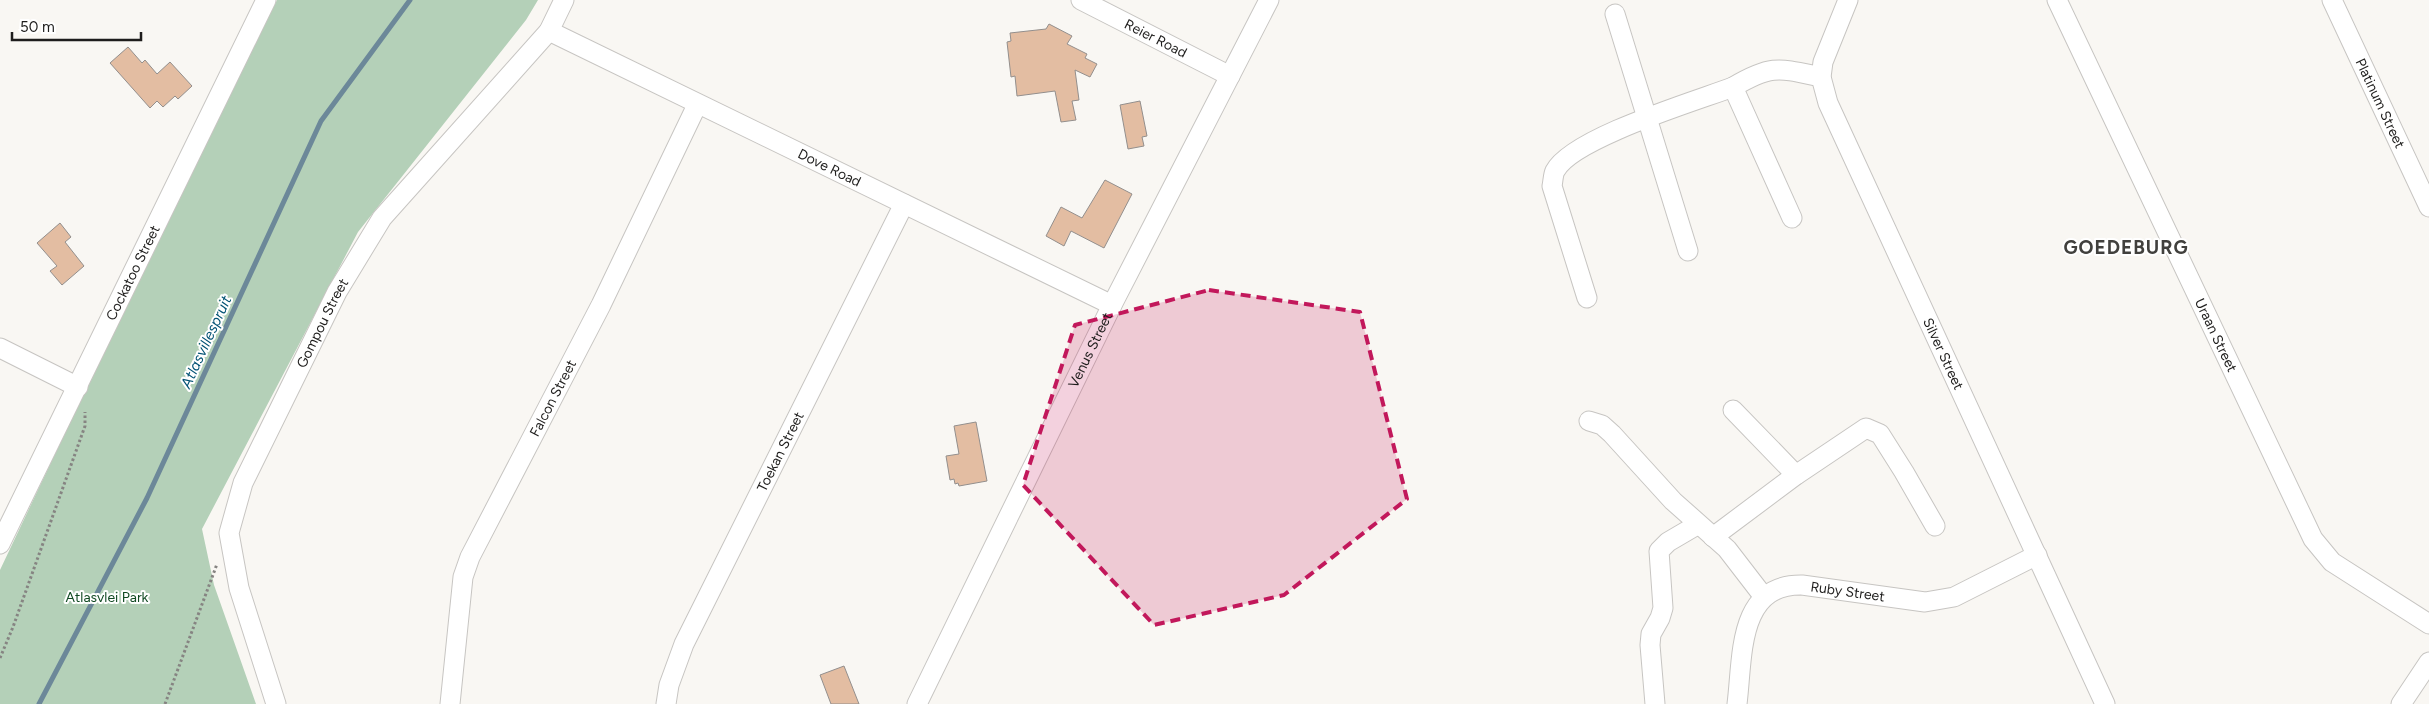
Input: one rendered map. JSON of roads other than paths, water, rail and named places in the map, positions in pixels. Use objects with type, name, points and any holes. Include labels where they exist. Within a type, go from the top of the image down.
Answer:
[{"type":"street","name":"Cockatoo Street","points":[[0,544],[266,0]]},
{"type":"street","name":"Gompou Street","points":[[276,704],[240,588],[229,534],[243,483],[337,292],[382,218],[549,31],[564,0]]},
{"type":"street","name":"Reier Road","points":[[1081,0],[1230,76]]},
{"type":"street","name":"Venus Street","points":[[917,704],[1112,305],[1269,0]]},
{"type":"street","name":"Silver Street","points":[[1848,0],[1824,62],[1822,77],[1828,103],[2038,555],[2105,704]]},
{"type":"street","name":"Uraan Street","points":[[2057,0],[2313,539],[2332,562],[2429,624]]},
{"type":"street","name":"Platinum Street","points":[[2332,0],[2429,207]]},
{"type":"street","points":[[1615,14],[1688,251]]},
{"type":"street","name":"Dove Road","points":[[549,31],[697,105],[1112,305]]},
{"type":"street","points":[[1586,298],[1552,186],[1555,171],[1568,158],[1607,133],[1733,87],[1769,70],[1786,70],[1822,77]]},
{"type":"street","points":[[1733,87],[1792,218]]},
{"type":"street","name":"Falcon Street","points":[[450,704],[463,577],[470,557],[601,305],[697,105]]},
{"type":"street","name":"Toekan Street","points":[[666,704],[669,685],[684,644],[904,204]]},
{"type":"street","points":[[0,348],[78,387]]},
{"type":"street","points":[[1733,410],[1796,475]]},
{"type":"street","points":[[1589,421],[1602,425],[1612,434],[1673,501],[1727,550],[1764,597]]},
{"type":"street","points":[[1713,537],[1796,475],[1866,428],[1880,434],[1935,526]]},
{"type":"street","points":[[1655,704],[1650,645],[1651,634],[1663,608],[1659,551],[1668,542],[1698,525]]},
{"type":"street","name":"Ruby Street","points":[[1737,704],[1748,619],[1764,597],[1788,585],[1925,602],[1954,597],[2038,555]]},
{"type":"street","points":[[2401,704],[2429,662]]},
{"type":"waterway","name":"Atlasvillespruit","points":[[39,704],[147,498],[321,121],[410,0]]},
{"type":"district","name":"GOEDEBURG","points":[[2126,247]]},
{"type":"park label","name":"Atlasvlei Park","points":[[107,597]]}]
